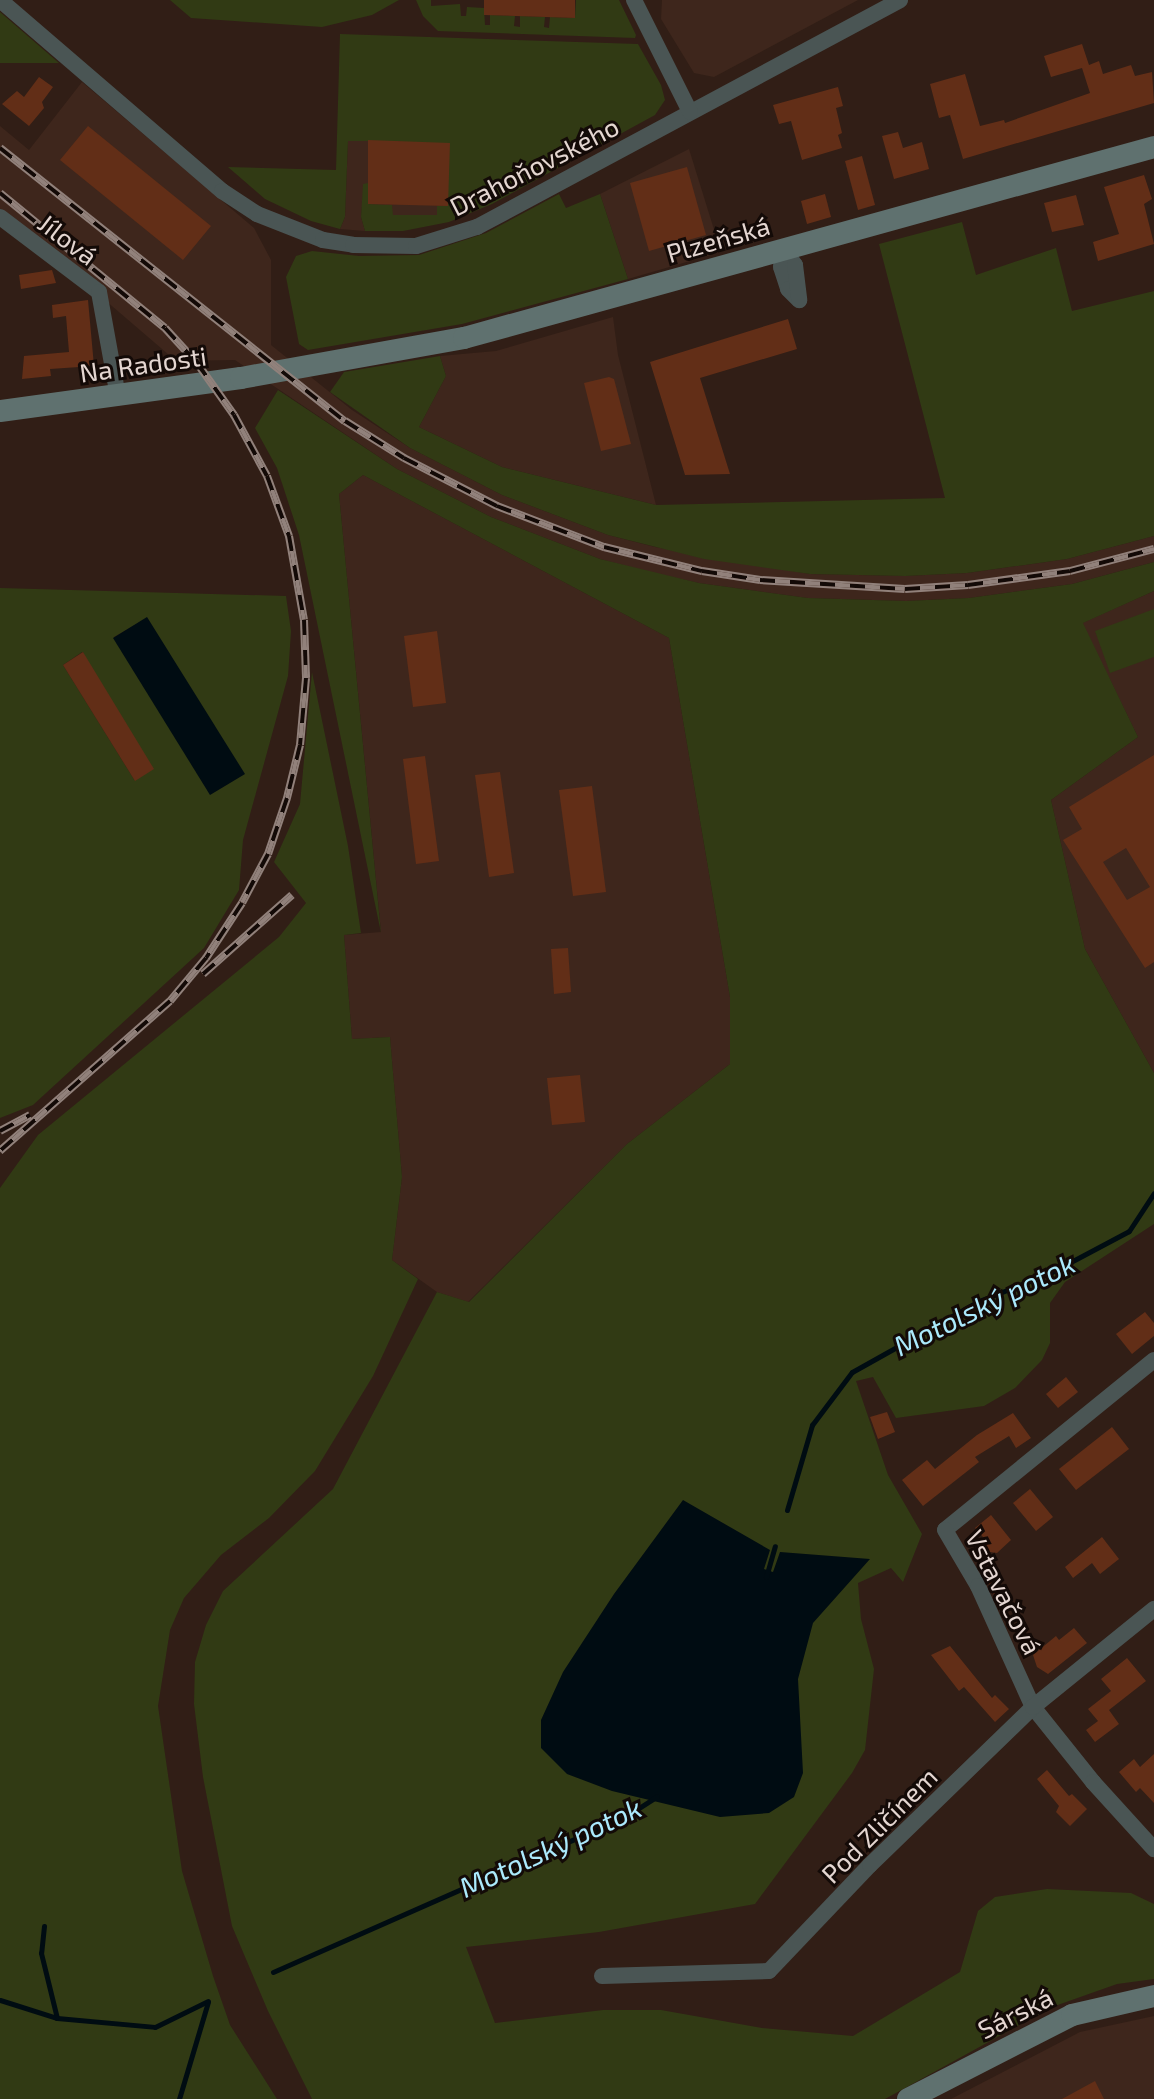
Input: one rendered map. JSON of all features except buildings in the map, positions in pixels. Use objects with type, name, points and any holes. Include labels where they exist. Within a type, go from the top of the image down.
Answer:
[{"type":"main road","name":"Plzeňská","points":[[294,369],[464,338],[1154,147]]},
{"type":"main road","name":"Na Radosti","points":[[0,411],[118,397],[294,369]]},
{"type":"main road","name":"Sárská","points":[[908,2099],[1072,2015],[1154,1996]]},
{"type":"street","name":"Drahoňovského","points":[[0,0],[222,191],[257,214],[294,231],[353,245],[416,246],[477,227],[900,0]]},
{"type":"street","points":[[634,0],[690,112]]},
{"type":"street","name":"Jílová","points":[[0,217],[99,292],[118,397]]},
{"type":"street","name":"Vstavačová","points":[[1154,1360],[945,1530],[978,1586],[1033,1707],[1093,1782],[1154,1849]]},
{"type":"street","name":"Pod Zličínem","points":[[602,1976],[769,1971],[870,1865],[1033,1707],[1154,1609]]},
{"type":"shaded area","points":[[662,0],[858,0],[714,77],[694,73],[661,19]]},
{"type":"shaded area","points":[[82,82],[254,228],[271,260],[271,345],[352,410],[410,448],[502,495],[608,535],[655,547],[810,574],[905,576],[967,573],[1067,559],[1154,536],[1154,562],[1072,584],[969,598],[906,601],[808,598],[699,583],[649,572],[600,559],[491,517],[397,469],[235,360],[176,361],[0,210],[0,126],[29,150]]},
{"type":"shaded area","points":[[348,141],[450,143],[448,206],[437,216],[392,215],[368,204],[368,184],[364,184],[361,217],[365,231],[340,229],[345,217]]},
{"type":"shaded area","points":[[689,149],[721,252],[628,279],[600,194]]},
{"type":"shaded area","points":[[613,317],[618,355],[656,505],[502,467],[419,427],[446,376],[440,356],[496,351]]},
{"type":"shaded area","points":[[363,475],[669,638],[730,997],[730,1064],[627,1144],[468,1302],[437,1292],[392,1260],[402,1177],[390,1037],[352,1039],[344,935],[381,932],[339,494]]},
{"type":"shaded area","points":[[1154,591],[1154,1073],[1085,949],[1051,800],[1138,737],[1082,623]]},
{"type":"shaded area","points":[[147,617],[245,774],[210,795],[113,638]]},
{"type":"shaded area","points":[[683,1500],[770,1550],[764,1569],[773,1572],[780,1552],[870,1559],[813,1623],[798,1679],[803,1773],[794,1797],[769,1813],[720,1817],[612,1791],[567,1774],[541,1748],[541,1720],[563,1672],[614,1594]]},
{"type":"shaded area","points":[[1154,2016],[1154,2099],[951,2099],[1080,2032]]},
{"type":"green space","points":[[170,0],[399,0],[372,15],[322,27],[191,18]]},
{"type":"green space","points":[[416,0],[431,0],[431,6],[460,4],[461,16],[466,16],[467,7],[484,8],[485,25],[490,25],[490,15],[515,16],[514,26],[520,27],[520,16],[545,17],[544,27],[549,28],[550,17],[575,18],[576,0],[619,0],[636,35],[635,38],[438,31],[423,16]]},
{"type":"green space","points":[[0,12],[59,63],[0,63]]},
{"type":"green space","points":[[340,34],[638,44],[661,85],[665,100],[655,115],[492,204],[449,222],[403,231],[365,231],[361,217],[363,184],[368,183],[368,204],[392,205],[393,215],[437,215],[437,206],[448,206],[400,141],[348,141],[345,217],[340,229],[311,221],[265,199],[228,167],[336,170]]},
{"type":"green space","points":[[559,194],[566,208],[600,194],[628,279],[462,324],[308,350],[299,344],[286,277],[296,256],[312,251],[359,256],[419,255],[486,233]]},
{"type":"green space","points":[[962,222],[976,275],[1056,248],[1072,311],[1154,291],[1154,536],[1067,559],[967,573],[905,576],[810,574],[704,559],[608,535],[502,495],[410,448],[330,392],[344,372],[440,356],[446,376],[419,427],[502,467],[656,505],[945,498],[879,244]]},
{"type":"green space","points":[[278,390],[397,469],[491,517],[600,559],[699,583],[808,598],[906,601],[969,598],[1072,584],[1154,562],[1154,591],[1083,623],[1138,737],[1051,800],[1085,949],[1154,1073],[1154,1224],[1065,1282],[1050,1303],[1050,1343],[1042,1360],[1015,1388],[984,1406],[896,1418],[873,1377],[856,1381],[888,1475],[922,1534],[903,1582],[891,1568],[858,1583],[861,1619],[874,1669],[865,1750],[852,1773],[755,1904],[599,1932],[466,1947],[495,2023],[603,2010],[661,2010],[762,2028],[853,2036],[960,1972],[978,1911],[995,1897],[1047,1889],[1131,1893],[1154,1904],[1154,1979],[1117,1984],[1052,2007],[885,2099],[312,2099],[268,2011],[232,1926],[203,1777],[194,1704],[195,1662],[206,1625],[223,1591],[333,1489],[437,1292],[469,1302],[627,1144],[730,1064],[730,997],[669,638],[363,475],[339,494],[381,933],[299,535],[277,468],[255,428]]},
{"type":"green space","points":[[0,588],[286,596],[291,631],[288,676],[243,840],[239,890],[204,948],[33,1105],[0,1118]],"holes":[[[147,618],[244,774],[211,794],[114,637]],[[83,652],[135,781],[63,665]]]},
{"type":"green space","points":[[1154,609],[1154,657],[1110,673],[1095,631]]},
{"type":"green space","points":[[312,672],[348,846],[361,933],[344,935],[352,1039],[390,1037],[402,1177],[392,1260],[418,1279],[373,1376],[315,1471],[269,1518],[221,1555],[184,1598],[170,1630],[158,1706],[182,1871],[213,1976],[230,2025],[277,2099],[0,2099],[0,1188],[38,1135],[279,937],[306,903],[274,862],[300,804]]},
{"type":"waterway","name":"Motolský potok","points":[[787,1510],[812,1425],[852,1372],[979,1301],[1050,1273],[1129,1231],[1154,1193]]},
{"type":"waterway","name":"Motolský potok","points":[[766,1577],[775,1546]]},
{"type":"waterway","name":"Motolský potok","points":[[273,1972],[625,1817],[657,1796]]},
{"type":"waterway","points":[[44,1926],[41,1953],[57,2018]]},
{"type":"waterway","name":"Motolský potok","points":[[0,2000],[57,2018],[155,2027],[208,2001]]},
{"type":"waterway","points":[[179,2099],[208,2002]]},
{"type":"railway","points":[[0,148],[345,421],[404,458],[497,506],[604,547],[702,571],[760,580],[905,589],[968,585],[1070,571],[1154,549]]},
{"type":"railway","points":[[0,193],[165,328],[197,363],[234,415],[267,476],[289,536],[304,620],[306,678],[300,745],[287,798],[268,854],[242,903],[206,958],[170,1001],[0,1151]]},
{"type":"railway","points":[[203,974],[292,895]]},
{"type":"railway","points":[[0,1131],[30,1115]]}]
